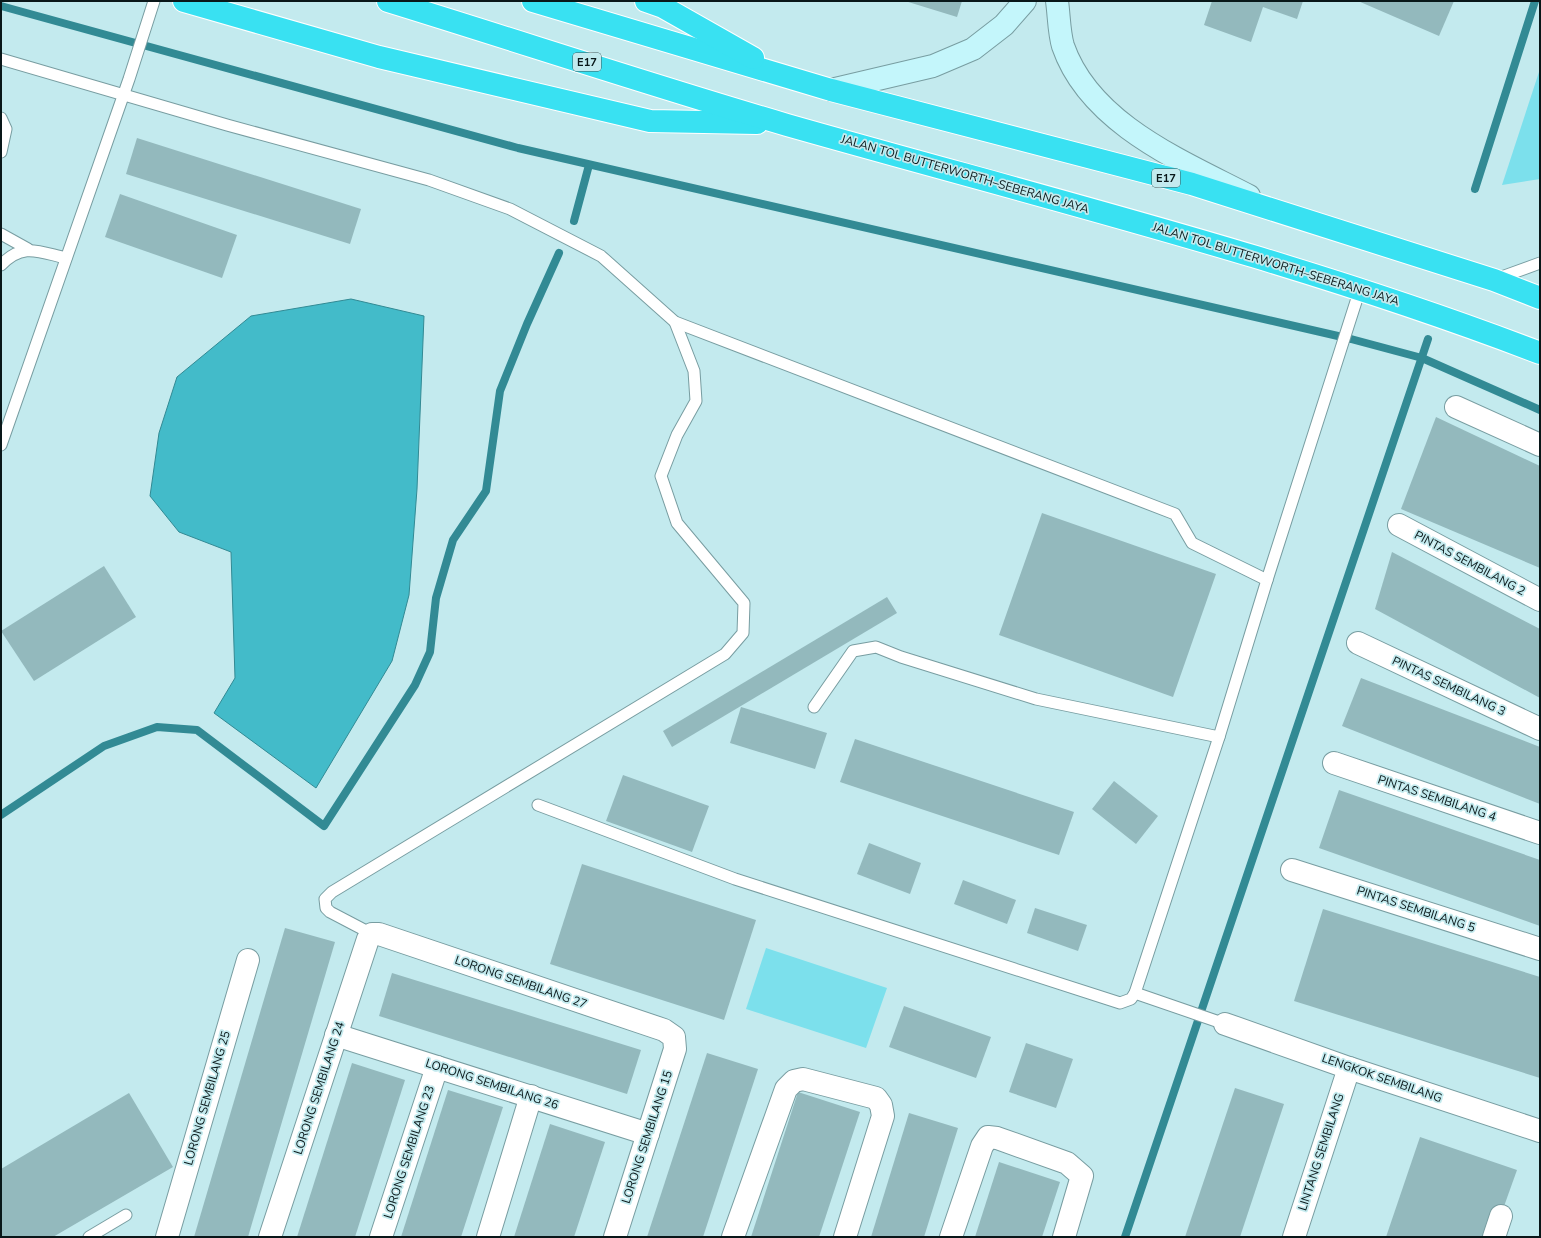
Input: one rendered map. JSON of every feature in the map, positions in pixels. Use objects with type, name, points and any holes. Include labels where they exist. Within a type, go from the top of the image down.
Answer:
[{"type":"highway","points":[[184,1],[379,57],[650,121],[785,124]]},
{"type":"highway","name":"JALAN TOL BUTTERWORTH–SEBERANG JAYA","points":[[388,1],[785,124],[1199,239],[1360,289],[1456,321],[1540,353]]},
{"type":"highway","name":"E17","points":[[532,1],[831,90],[1192,184],[1494,280],[1540,298]]},
{"type":"highway","points":[[646,1],[663,7],[787,77]]},
{"type":"street","points":[[831,90],[933,66],[973,49],[1004,25],[1026,1]]},
{"type":"street","points":[[1056,1],[1063,46],[1078,78],[1096,101],[1126,126],[1162,151],[1279,212]]},
{"type":"street","points":[[1456,406],[1540,445]]},
{"type":"street","name":"PINTAS SEMBILANG 2","points":[[1399,525],[1540,600]]},
{"type":"street","name":"PINTAS SEMBILANG 3","points":[[1358,643],[1540,729]]},
{"type":"street","name":"PINTAS SEMBILANG 4","points":[[1334,763],[1540,833]]},
{"type":"street","name":"PINTAS SEMBILANG 5","points":[[1292,870],[1540,949]]},
{"type":"street","name":"LORONG SEMBILANG 27","points":[[370,937],[379,934],[664,1030],[674,1037]]},
{"type":"street","name":"LORONG SEMBILANG 24","points":[[270,1237],[336,1035],[370,937]]},
{"type":"street","name":"LORONG SEMBILANG 25","points":[[167,1237],[248,960]]},
{"type":"street","name":"LENGKOK SEMBILANG","points":[[1224,1024],[1349,1068],[1540,1131]]},
{"type":"street","name":"LORONG SEMBILANG 26","points":[[336,1035],[648,1134]]},
{"type":"street","name":"LORONG SEMBILANG 15","points":[[615,1237],[675,1049],[674,1037]]},
{"type":"street","name":"LORONG SEMBILANG 23","points":[[381,1237],[436,1067]]},
{"type":"street","name":"LINTANG SEMBILANG","points":[[1294,1237],[1349,1068]]},
{"type":"street","points":[[733,1237],[786,1089],[794,1081],[803,1079],[876,1098],[881,1105],[883,1116],[845,1237]]},
{"type":"street","points":[[488,1237],[531,1096]]},
{"type":"street","points":[[951,1237],[982,1146],[988,1137],[997,1138],[1067,1163],[1076,1169],[1082,1176],[1064,1237]]},
{"type":"street","points":[[1494,1237],[1501,1216]]},
{"type":"lane","points":[[1,445],[129,79],[154,1]]},
{"type":"lane","points":[[1,59],[123,96],[429,180],[510,210],[600,256],[675,322],[1175,514],[1192,543],[1267,580]]},
{"type":"lane","points":[[1,118],[6,129],[1,152]]},
{"type":"lane","points":[[1,234],[28,249],[66,258]]},
{"type":"lane","points":[[1,265],[10,256],[28,249]]},
{"type":"lane","points":[[1494,280],[1540,263]]},
{"type":"lane","points":[[538,805],[735,878],[1120,1003],[1131,999],[1136,993],[1219,738],[1267,580],[1360,289]]},
{"type":"lane","points":[[370,937],[330,912],[326,908],[325,899],[338,888],[725,654],[743,633],[744,603],[677,523],[660,476],[677,435],[696,401],[694,371],[675,322]]},
{"type":"lane","points":[[814,707],[853,651],[876,647],[901,657],[1036,699],[1219,738]]},
{"type":"lane","points":[[1136,993],[1224,1024]]},
{"type":"lane","points":[[89,1237],[126,1215]]},
{"type":"shaded area","points":[[1540,69],[1540,179],[1502,185]]},
{"type":"shaded area","points":[[351,299],[424,316],[417,489],[409,595],[392,661],[316,788],[214,713],[235,678],[231,552],[179,532],[150,496],[159,433],[177,377],[251,316]]},
{"type":"shaded area","points":[[766,948],[887,988],[866,1048],[746,1009]]},
{"type":"building","points":[[905,1],[962,1],[957,17]]},
{"type":"building","points":[[1212,1],[1303,1],[1297,19],[1263,7],[1251,42],[1204,25]]},
{"type":"building","points":[[1358,1],[1454,1],[1439,36]]},
{"type":"building","points":[[137,138],[361,209],[350,244],[126,174]]},
{"type":"building","points":[[120,194],[237,235],[222,278],[105,237]]},
{"type":"building","points":[[1436,417],[1540,466],[1540,568],[1401,509]]},
{"type":"building","points":[[1042,513],[1216,574],[1173,697],[999,635]]},
{"type":"building","points":[[1392,552],[1540,629],[1540,698],[1375,609]]},
{"type":"building","points":[[104,566],[136,617],[34,681],[1,631]]},
{"type":"building","points":[[887,597],[897,613],[672,747],[663,731]]},
{"type":"building","points":[[1361,678],[1540,747],[1540,804],[1342,726]]},
{"type":"building","points":[[741,707],[827,733],[815,769],[730,743]]},
{"type":"building","points":[[855,739],[1074,812],[1059,855],[840,782]]},
{"type":"building","points":[[623,775],[709,806],[692,852],[606,821]]},
{"type":"building","points":[[1114,781],[1158,816],[1136,844],[1092,809]]},
{"type":"building","points":[[1339,790],[1540,860],[1540,926],[1319,848]]},
{"type":"building","points":[[869,843],[921,863],[910,894],[857,874]]},
{"type":"building","points":[[582,864],[756,920],[724,1020],[550,964]]},
{"type":"building","points":[[963,880],[1016,900],[1007,924],[954,904]]},
{"type":"building","points":[[1035,908],[1087,925],[1078,951],[1027,933]]},
{"type":"building","points":[[1323,909],[1540,977],[1540,1078],[1294,1001]]},
{"type":"building","points":[[285,928],[335,942],[248,1237],[194,1237]]},
{"type":"building","points":[[392,973],[641,1050],[627,1094],[379,1016]]},
{"type":"building","points":[[904,1006],[991,1037],[976,1078],[889,1047]]},
{"type":"building","points":[[1026,1043],[1073,1059],[1056,1108],[1009,1092]]},
{"type":"building","points":[[707,1053],[758,1069],[703,1237],[647,1237]]},
{"type":"building","points":[[352,1063],[405,1080],[355,1237],[297,1237]]},
{"type":"building","points":[[1235,1088],[1284,1104],[1240,1237],[1185,1237]]},
{"type":"building","points":[[448,1090],[503,1107],[461,1237],[401,1237]]},
{"type":"building","points":[[798,1092],[860,1112],[819,1237],[751,1237]]},
{"type":"building","points":[[129,1093],[173,1167],[53,1237],[1,1237],[1,1169]]},
{"type":"building","points":[[909,1113],[958,1128],[924,1237],[871,1237]]},
{"type":"building","points":[[550,1124],[605,1142],[574,1237],[514,1237]]},
{"type":"building","points":[[1420,1137],[1517,1170],[1493,1237],[1386,1237]]},
{"type":"building","points":[[999,1162],[1060,1182],[1042,1237],[975,1237]]},
{"type":"waterway","points":[[1475,189],[1535,1]]},
{"type":"waterway","points":[[1,6],[518,148],[1351,339],[1422,358],[1540,410]]},
{"type":"waterway","points":[[574,221],[589,165]]},
{"type":"waterway","points":[[1,815],[104,746],[157,727],[197,730],[324,826],[415,685],[430,652],[436,598],[453,540],[486,491],[500,391],[527,324],[559,253]]},
{"type":"waterway","points":[[1125,1237],[1428,339]]}]
